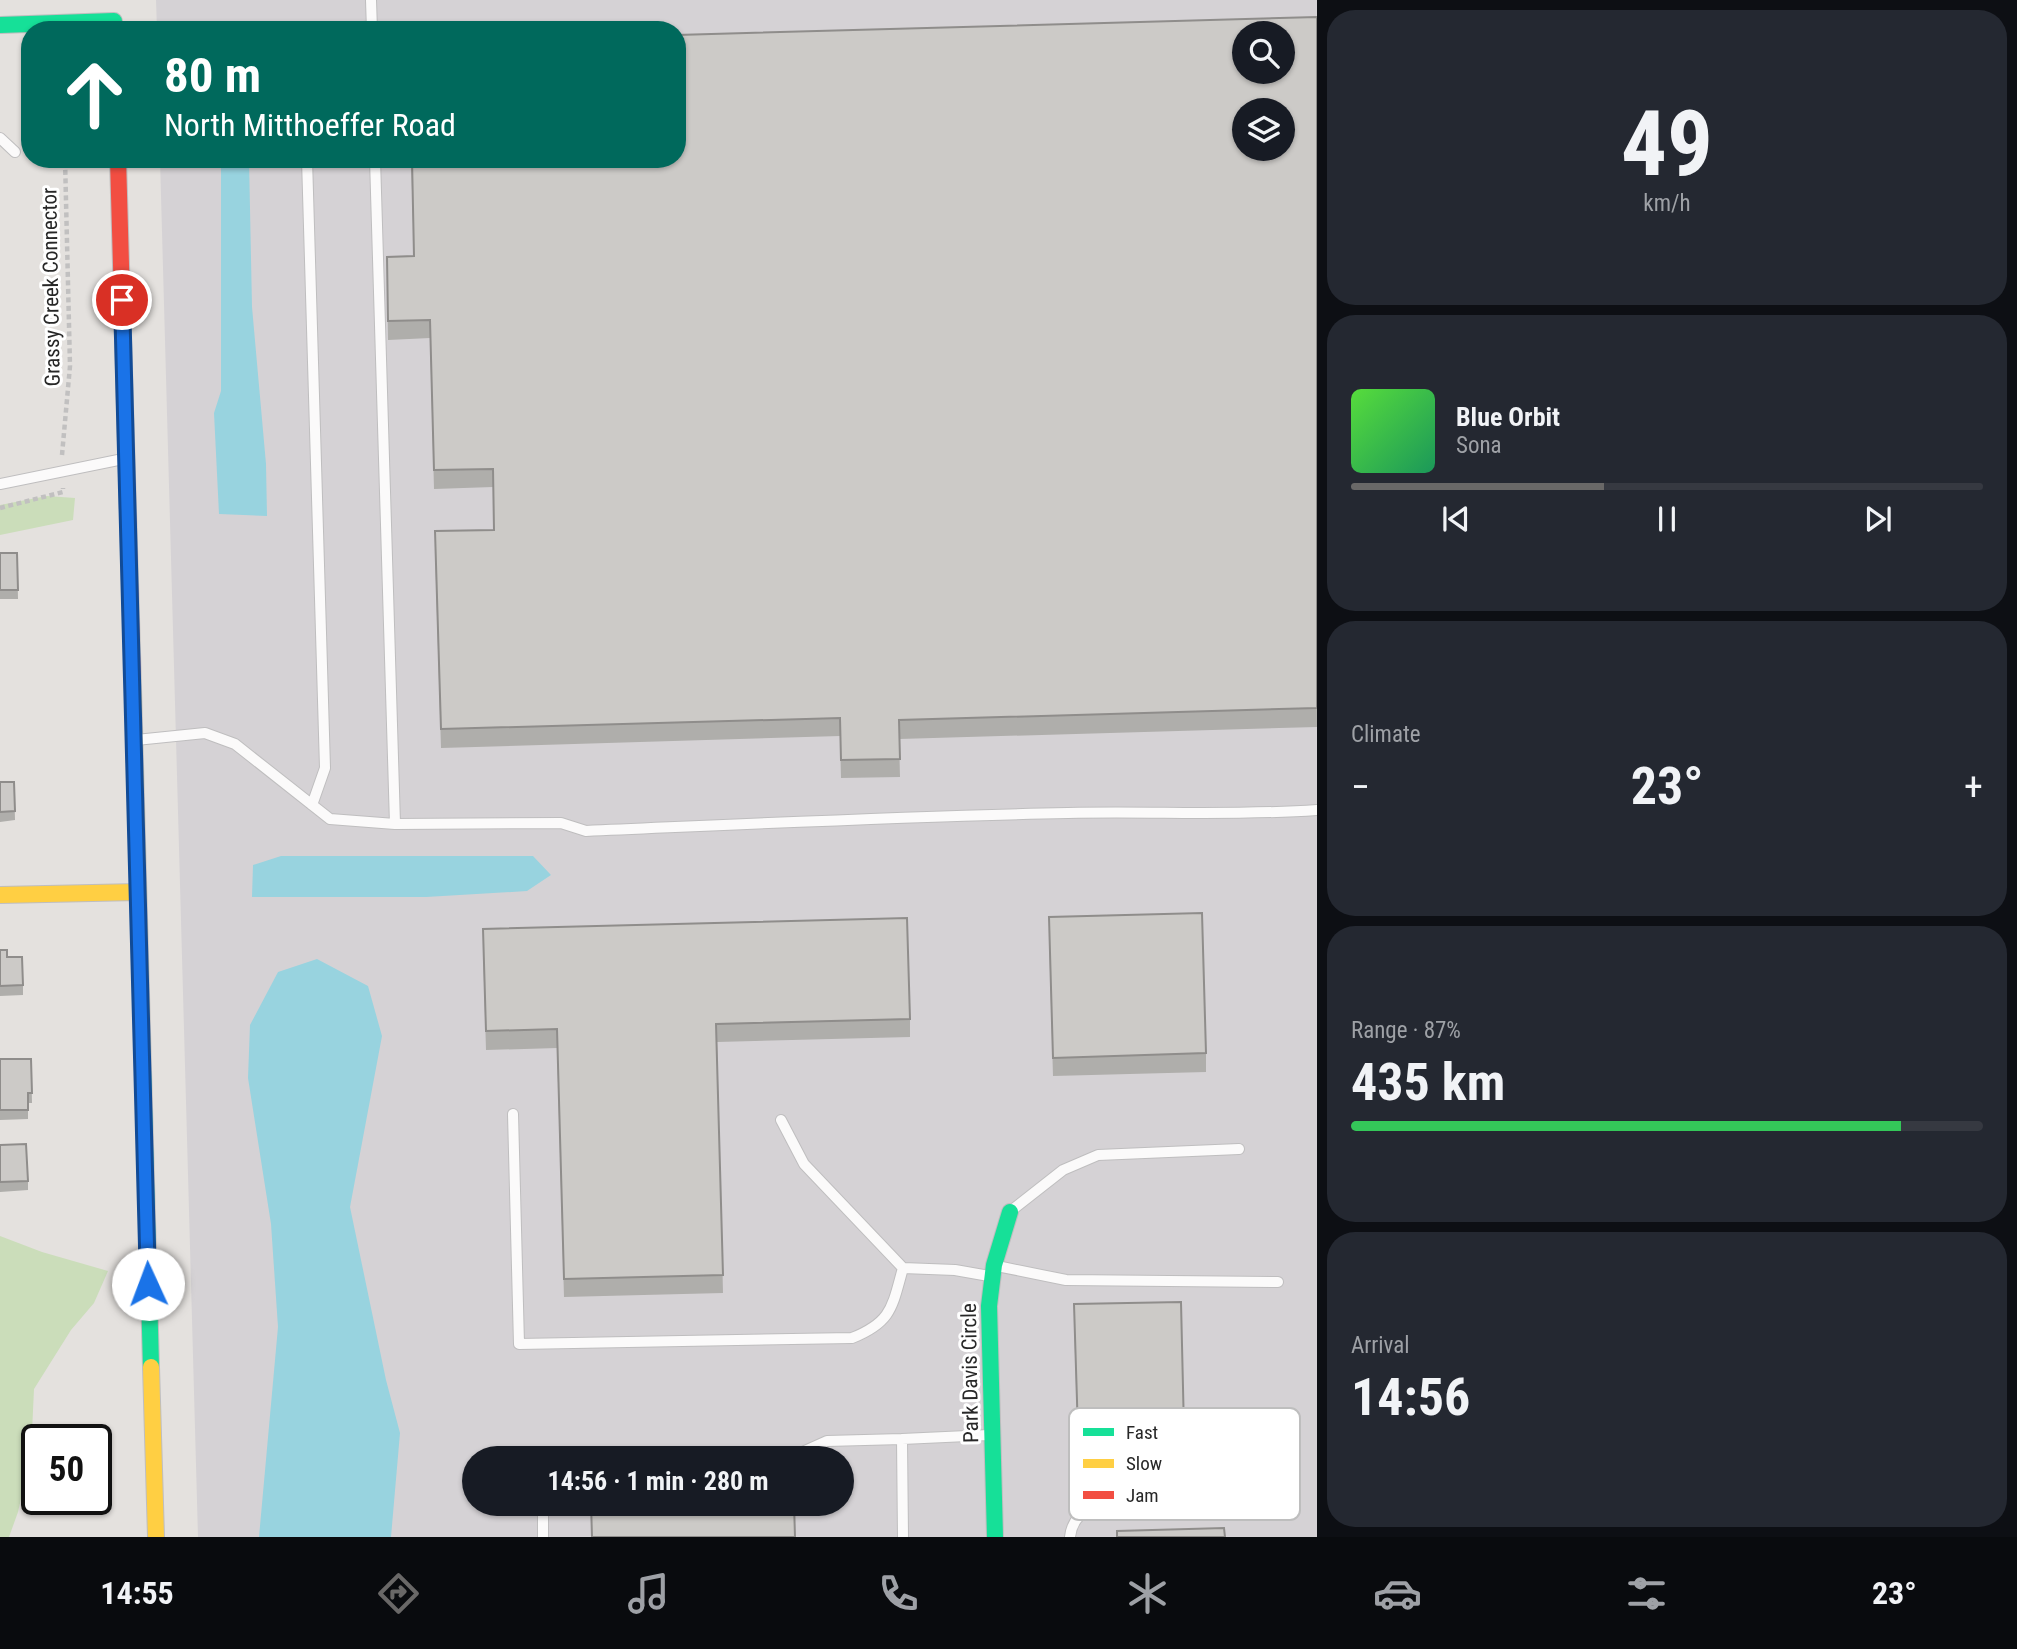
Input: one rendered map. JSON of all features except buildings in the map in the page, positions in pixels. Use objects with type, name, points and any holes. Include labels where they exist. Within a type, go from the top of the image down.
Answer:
[{"type":"main road","points":[[113,0],[114,21]]},
{"type":"main road","points":[[0,24],[21,24]]},
{"type":"main road","points":[[118,168],[156,1537]]},
{"type":"main road","points":[[0,895],[138,892]]},
{"type":"main road","name":"Park Davis Circle","points":[[995,1537],[989,1325],[993,1271],[1010,1212]]},
{"type":"lane","points":[[371,0],[372,21]]},
{"type":"lane","points":[[0,138],[15,152]]},
{"type":"lane","points":[[307,168],[325,768],[312,804]]},
{"type":"lane","points":[[375,168],[395,824]]},
{"type":"lane","points":[[0,484],[126,458]]},
{"type":"lane","points":[[134,741],[205,733],[235,744],[330,820],[395,824],[561,823],[586,831],[944,816],[1273,813],[1317,810]]},
{"type":"lane","points":[[513,1114],[519,1344],[852,1338],[873,1329],[891,1310],[903,1268]]},
{"type":"lane","points":[[780,1120],[804,1164],[903,1268],[993,1271],[1066,1280],[1278,1282]]},
{"type":"lane","points":[[1010,1212],[1063,1170],[1098,1155],[1239,1149]]},
{"type":"lane","points":[[816,1446],[827,1441],[992,1434]]},
{"type":"lane","points":[[902,1439],[903,1537]]},
{"type":"lane","points":[[543,1516],[543,1537]]},
{"type":"lane","points":[[1070,1537],[1074,1520]]},
{"type":"path","name":"Grassy Creek Connector","points":[[62,457],[70,366],[65,168]]},
{"type":"path","points":[[0,508],[63,492]]},
{"type":"shaded area","points":[[156,0],[1317,0],[1317,1537],[198,1537],[160,168],[686,168],[686,21],[157,21]]},
{"type":"green space","points":[[47,496],[75,498],[73,520],[0,535],[0,505]]},
{"type":"green space","points":[[0,1236],[42,1252],[108,1271],[94,1303],[71,1330],[34,1389],[32,1424],[21,1424],[21,1499],[18,1512],[9,1537],[0,1537]]},
{"type":"water","points":[[221,168],[249,168],[252,307],[266,464],[267,516],[219,514],[214,413],[221,391]]},
{"type":"water","points":[[281,856],[533,856],[551,875],[527,891],[426,897],[252,897],[253,865]]},
{"type":"water","points":[[317,959],[368,986],[382,1036],[350,1207],[386,1380],[400,1433],[391,1537],[259,1537],[278,1327],[271,1224],[248,1078],[250,1025],[278,972]]},
{"type":"traffic: fast","points":[[0,25],[21,24]]},
{"type":"traffic: fast","points":[[143,1070],[151,1367]]},
{"type":"traffic: fast","points":[[995,1537],[989,1306],[994,1265],[1010,1212]]},
{"type":"traffic: slow","points":[[133,688],[143,1070]]},
{"type":"traffic: slow","points":[[0,895],[138,892]]},
{"type":"traffic: slow","points":[[151,1367],[156,1537]]},
{"type":"traffic: jam","points":[[118,168],[133,688]]},
{"type":"route","points":[[122,300],[148,1284]]}]
